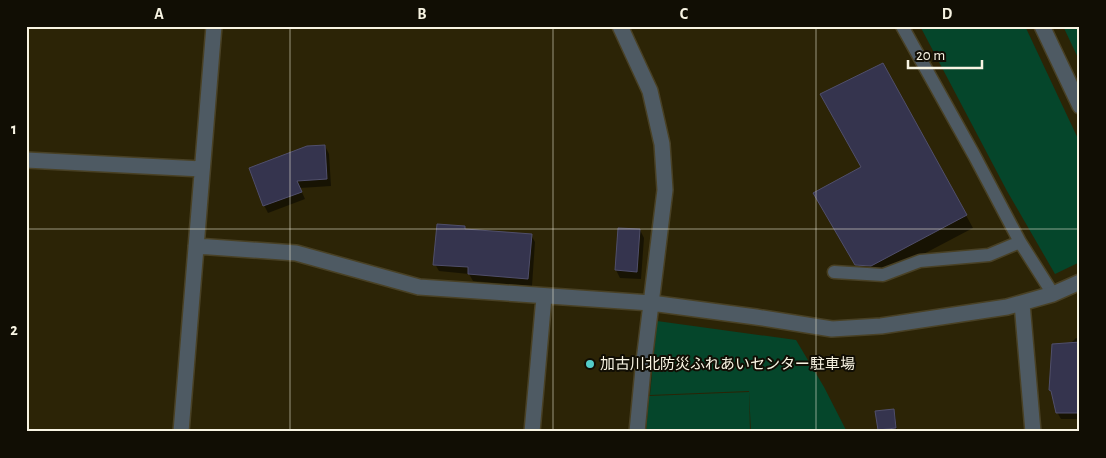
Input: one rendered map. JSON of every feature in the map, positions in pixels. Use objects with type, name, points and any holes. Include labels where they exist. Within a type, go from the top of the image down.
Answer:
[{"type":"street","points":[[181,432],[214,26]]},
{"type":"street","points":[[620,26],[650,91],[662,144],[665,190],[637,432]]},
{"type":"street","points":[[1042,26],[1080,106]]},
{"type":"street","points":[[26,160],[202,169]]},
{"type":"street","points":[[196,246],[296,253],[420,287],[651,303],[832,329],[882,326],[1007,307],[1053,294],[1080,282]]},
{"type":"street","points":[[532,432],[544,296]]},
{"type":"street","points":[[1022,303],[1033,432]]},
{"type":"lane","points":[[902,26],[1020,242],[1053,294]]},
{"type":"lane","points":[[834,272],[883,275],[920,261],[989,255],[1020,242]]},
{"type":"green space","points":[[920,26],[1025,26],[1080,143],[1080,262],[1055,274],[1007,191]]},
{"type":"green space","points":[[1063,26],[1080,26],[1080,62]]},
{"type":"green space","points":[[657,321],[796,340],[824,387],[847,432],[751,432],[749,391],[650,395]]},
{"type":"green space","points":[[749,392],[750,432],[646,432],[649,396]]},
{"type":"building","points":[[883,63],[967,215],[871,266],[855,265],[813,193],[861,167],[820,94]]},
{"type":"building","points":[[325,145],[327,179],[297,181],[302,192],[263,206],[249,168],[307,146]]},
{"type":"building","points":[[437,224],[465,226],[465,229],[532,234],[528,279],[468,274],[468,267],[433,265]]},
{"type":"building","points":[[618,228],[640,229],[637,272],[615,270]]},
{"type":"building","points":[[1080,342],[1080,413],[1056,413],[1051,391],[1049,390],[1052,344]]},
{"type":"building","points":[[894,409],[896,428],[878,430],[875,411]]},
{"type":"place","name":"加古川北防災ふれあいセンター駐車場","points":[[590,364]]}]
